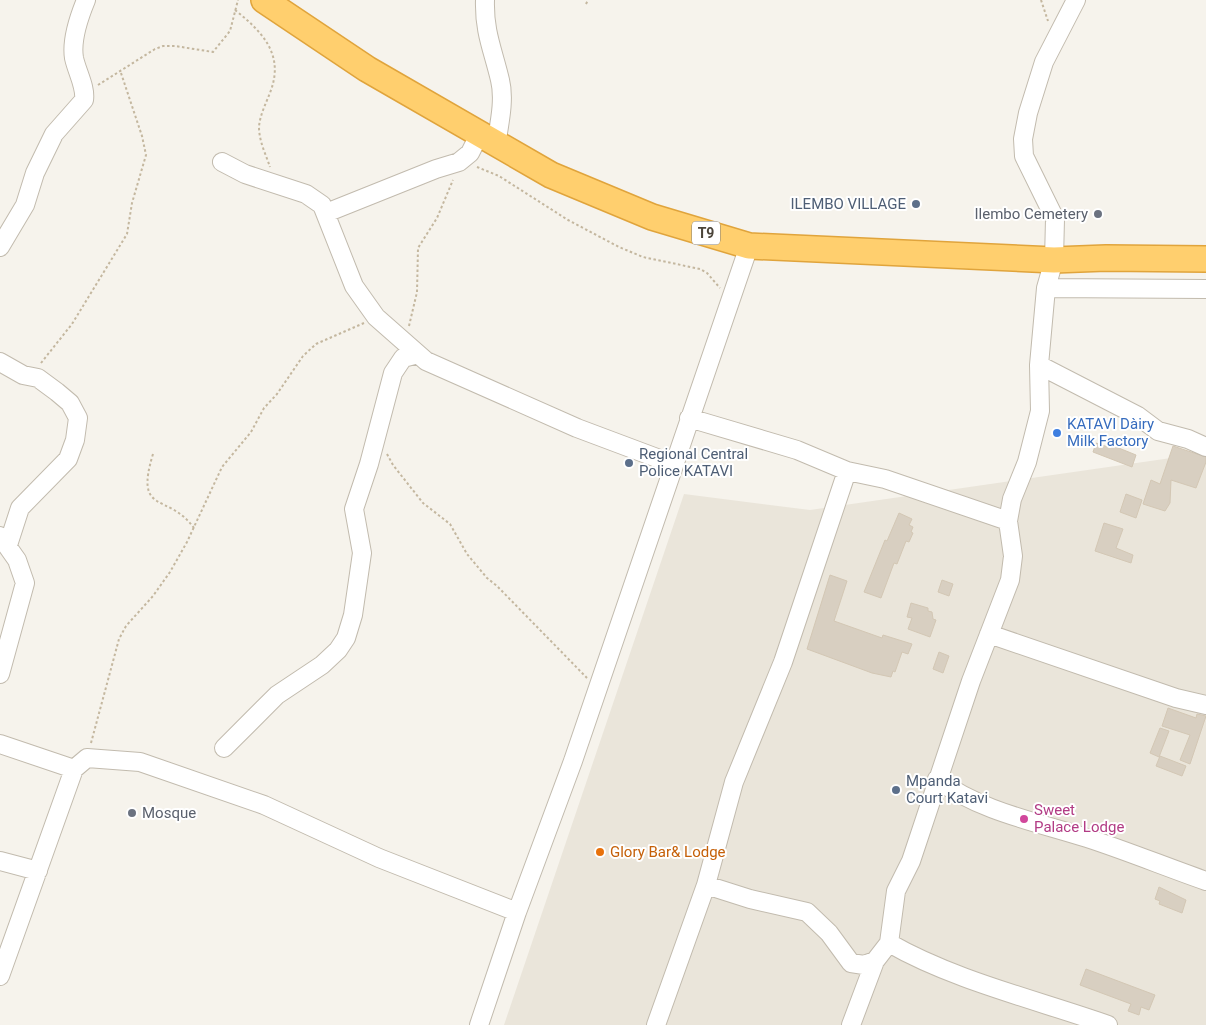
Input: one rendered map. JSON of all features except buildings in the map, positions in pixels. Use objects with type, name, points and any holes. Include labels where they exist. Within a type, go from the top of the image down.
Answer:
[{"type":"highway","name":"T9","points":[[264,0],[367,68],[550,175],[652,217],[749,246],[1054,260],[1106,258],[1206,259]]},
{"type":"street","points":[[0,247],[25,205],[35,173],[54,134],[82,104],[86,94],[80,80],[73,48],[80,15],[86,0]]},
{"type":"street","points":[[326,213],[436,168],[458,165],[470,153],[488,140],[500,117],[500,81],[484,22],[485,0]]},
{"type":"street","points":[[851,1025],[875,961],[889,943],[896,891],[911,861],[937,779],[1010,580],[1013,556],[1008,521],[1012,499],[1027,462],[1040,411],[1040,365],[1046,288],[1054,260],[1055,219],[1024,156],[1023,139],[1028,113],[1044,62],[1076,0]]},
{"type":"street","points":[[222,162],[245,174],[306,194],[322,205],[354,286],[376,317],[426,361],[578,428],[673,464]]},
{"type":"street","points":[[479,1025],[517,912],[573,761],[749,246]]},
{"type":"street","points":[[1046,288],[1206,289]]},
{"type":"street","points":[[224,748],[277,695],[322,665],[338,650],[346,638],[353,615],[362,553],[354,509],[377,434],[392,373],[397,363],[411,348]]},
{"type":"street","points":[[0,362],[23,374],[31,375],[70,403],[78,418],[77,429],[68,459],[20,508],[4,540],[17,560],[26,583],[5,642],[0,674]]},
{"type":"street","points":[[1040,365],[1138,416],[1158,431],[1188,439],[1206,447]]},
{"type":"street","points":[[690,418],[797,450],[847,471],[885,479],[1008,521]]},
{"type":"street","points":[[656,1025],[706,885],[734,782],[783,662],[847,471]]},
{"type":"street","points":[[989,634],[1176,698],[1206,705]]},
{"type":"street","points":[[0,744],[81,764],[140,762],[264,805],[379,858],[517,912]]},
{"type":"street","points":[[0,976],[38,871],[81,764]]},
{"type":"street","points":[[937,779],[963,796],[1009,814],[1088,838],[1206,881]]},
{"type":"street","points":[[0,861],[38,871]]},
{"type":"street","points":[[706,885],[736,895],[807,912],[829,933],[851,963],[864,965],[875,961]]},
{"type":"street","points":[[889,943],[908,954],[966,976],[1108,1025]]},
{"type":"path","points":[[86,94],[120,70],[163,46],[213,52],[230,31],[238,0]]},
{"type":"path","points":[[586,4],[588,0]]},
{"type":"path","points":[[235,10],[253,25],[272,50],[275,63],[273,84],[259,126],[261,141],[276,183]]},
{"type":"path","points":[[31,375],[72,324],[127,234],[132,203],[146,155],[142,136],[120,70]]},
{"type":"path","points":[[411,348],[418,248],[444,205],[458,165],[476,166],[486,169],[568,220],[619,247],[643,257],[700,269],[707,273],[720,288],[732,295]]},
{"type":"path","points":[[81,764],[119,639],[126,626],[153,596],[194,528],[222,467],[251,432],[264,408],[277,394],[303,356],[316,344],[376,317]]},
{"type":"path","points":[[377,434],[393,465],[423,503],[450,524],[466,554],[486,578],[497,586],[597,689]]},
{"type":"path","points":[[153,454],[147,476],[146,486],[149,493],[162,504],[183,515],[194,528]]},
{"type":"shaded area","points":[[1206,453],[1206,1025],[504,1025],[684,494],[810,510]]},
{"type":"place","name":"ILEMBO VILLAGE","points":[[916,204]]},
{"type":"place","name":"Ilembo Cemetery","points":[[1098,214]]},
{"type":"place","name":"KATAVI Dàiry Milk Factory","points":[[1057,433]]},
{"type":"place","name":"Regional Central Police KATAVI","points":[[629,463]]},
{"type":"place","name":"Mpanda Court Katavi","points":[[896,790]]},
{"type":"place","name":"Mosque","points":[[132,813]]},
{"type":"place","name":"Sweet Palace Lodge","points":[[1024,819]]},
{"type":"place","name":"Glory Bar& Lodge","points":[[600,852]]}]
